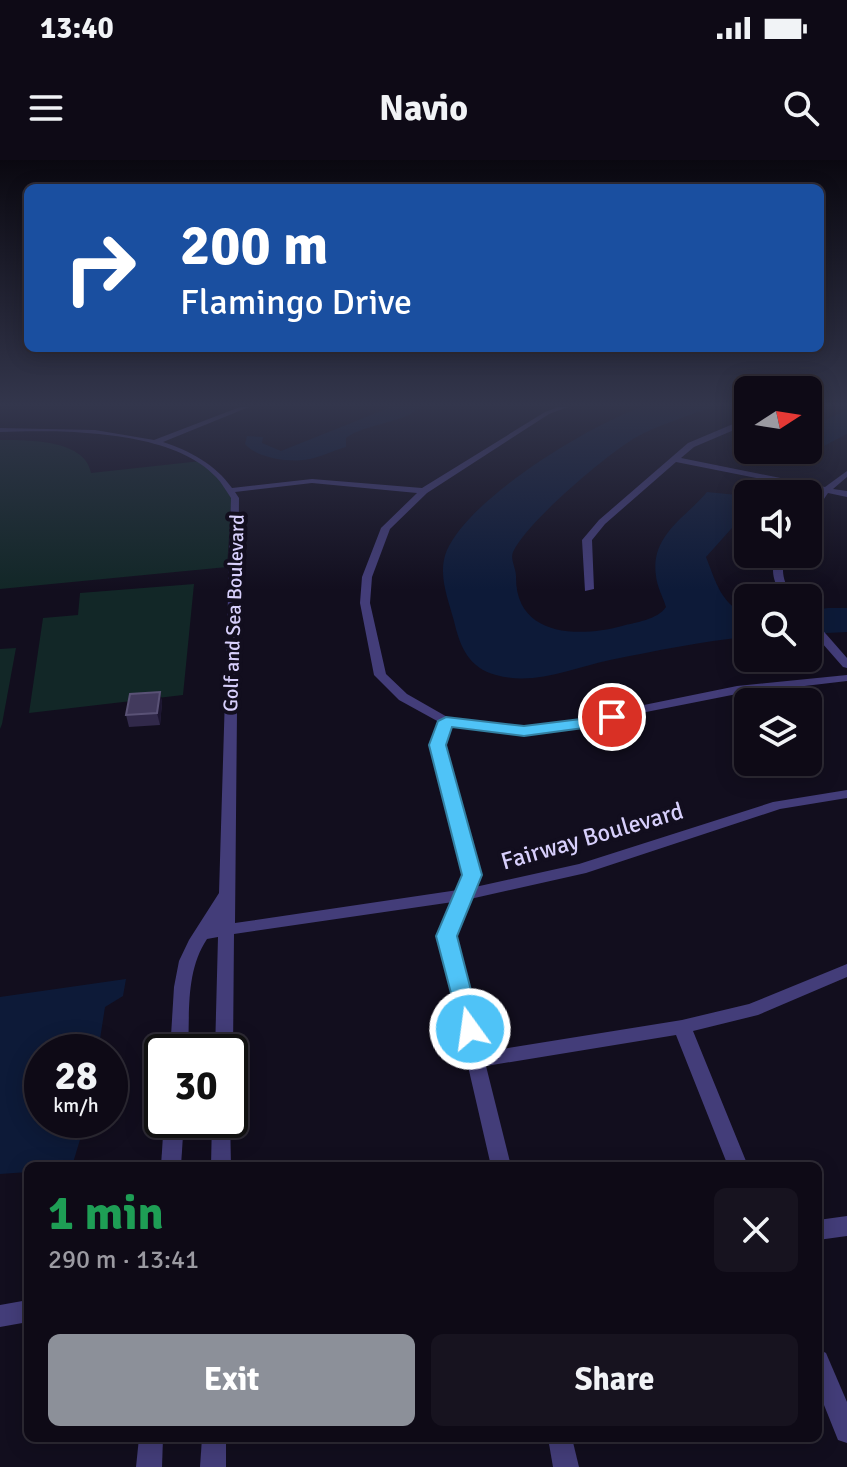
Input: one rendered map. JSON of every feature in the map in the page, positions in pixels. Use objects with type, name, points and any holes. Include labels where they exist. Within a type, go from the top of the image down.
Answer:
[{"type":"street","name":"Golf and Sea Boulevard","points":[[210,468],[232,490],[237,506],[225,1034]]},
{"type":"street","points":[[460,468],[424,491],[386,528],[367,577],[365,603],[380,675],[403,697],[446,721],[524,731],[591,723],[737,690],[847,678]]},
{"type":"street","points":[[589,589],[586,580],[587,540],[602,522],[664,468]]},
{"type":"street","points":[[718,468],[847,494]]},
{"type":"street","points":[[822,496],[847,473]]},
{"type":"street","points":[[232,490],[312,481],[424,491]]},
{"type":"street","points":[[822,637],[847,665]]},
{"type":"street","points":[[446,721],[438,745],[472,875],[446,936],[500,1162]]},
{"type":"street","name":"Fairway Boulevard","points":[[205,933],[462,895],[581,869],[778,805],[847,794]]},
{"type":"street","name":"Golf and Sea Boulevard","points":[[180,1034],[185,971],[191,951],[205,933],[226,889]]},
{"type":"street","points":[[477,1060],[682,1027],[752,1010],[847,970]]},
{"type":"street","points":[[682,1027],[736,1162]]},
{"type":"street","points":[[171,1162],[173,1138]]},
{"type":"street","points":[[221,1162],[222,1138]]},
{"type":"street","points":[[822,1229],[847,1226]]},
{"type":"street","points":[[0,1316],[24,1312]]},
{"type":"street","points":[[822,1371],[847,1431]]},
{"type":"street","points":[[149,1467],[151,1442]]},
{"type":"street","points":[[213,1467],[214,1442]]},
{"type":"street","points":[[561,1442],[566,1467]]},
{"type":"green space","points":[[0,468],[89,468],[91,473],[137,468],[208,468],[232,490],[227,567],[0,589]]},
{"type":"green space","points":[[194,584],[183,695],[29,713],[43,618],[78,615],[80,593]]},
{"type":"green space","points":[[16,648],[2,724],[0,729],[0,649]]},
{"type":"water","points":[[530,468],[594,468],[534,524],[521,539],[512,558],[518,596],[526,611],[552,628],[586,632],[640,622],[662,611],[666,607],[656,576],[656,562],[663,539],[707,492],[734,495],[734,526],[706,557],[725,599],[734,607],[734,639],[610,660],[539,677],[510,678],[487,672],[472,662],[463,648],[443,577],[447,550],[460,529],[480,508]]},
{"type":"water","points":[[847,608],[847,632],[822,633],[822,609]]},
{"type":"water","points":[[126,979],[123,996],[105,1007],[101,1034],[24,1034],[24,1138],[81,1138],[73,1162],[24,1162],[24,1172],[0,1174],[0,997]]},
{"type":"building","points":[[160,692],[157,713],[126,715],[130,694]]},
{"type":"route","points":[[470,1029],[446,936],[472,875],[438,745],[446,721],[524,731],[591,723],[612,717]]}]
